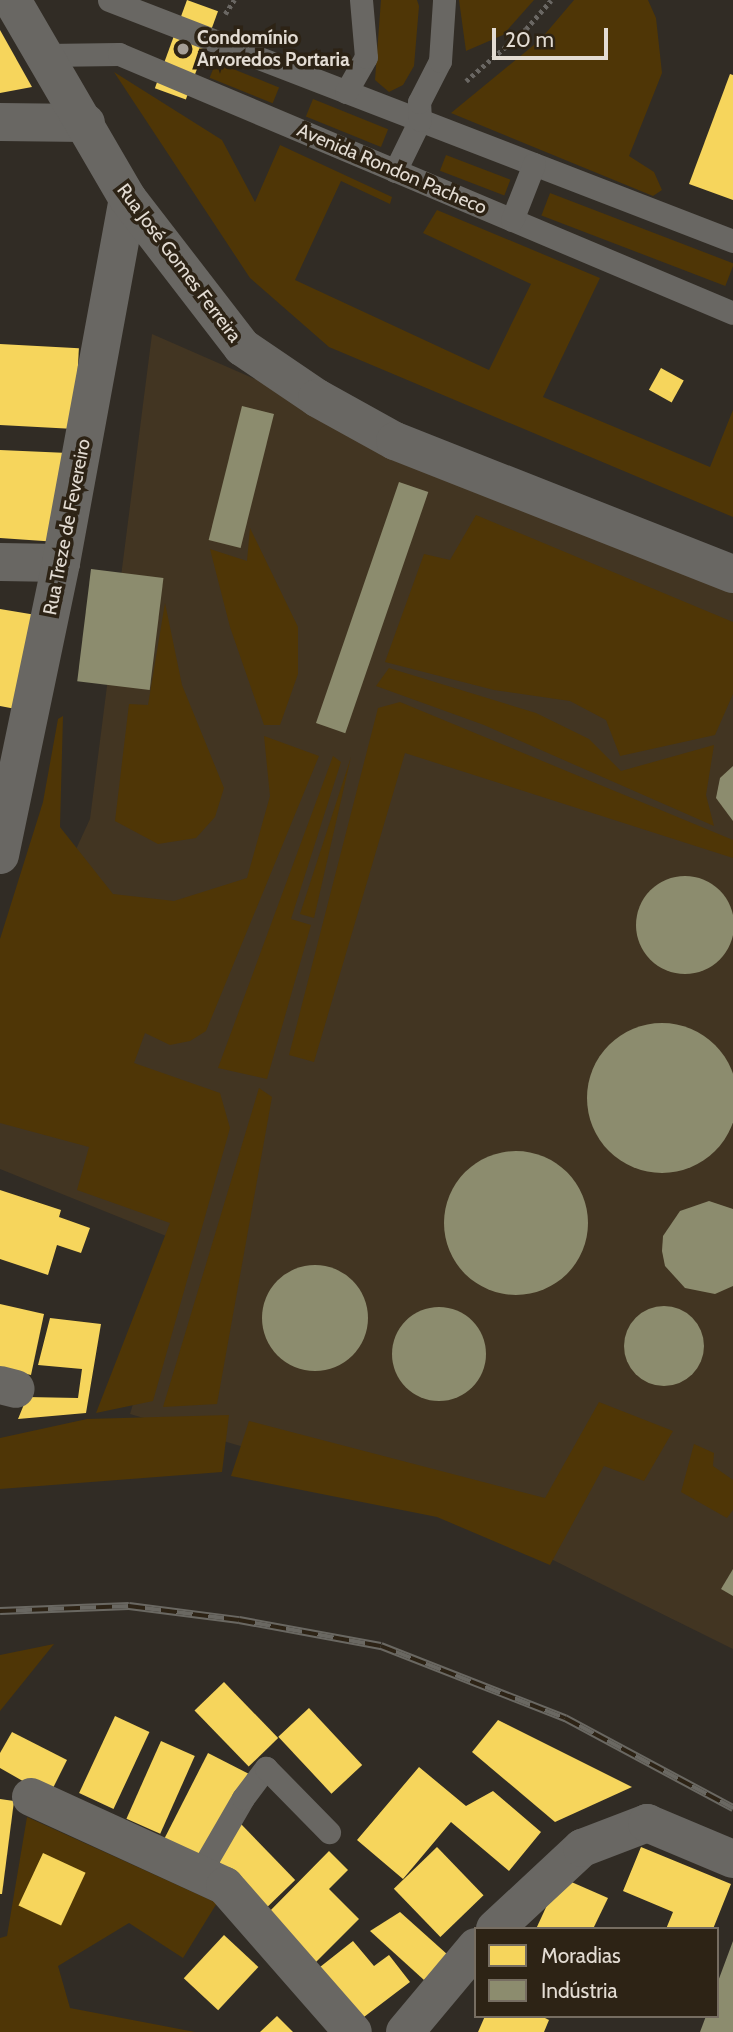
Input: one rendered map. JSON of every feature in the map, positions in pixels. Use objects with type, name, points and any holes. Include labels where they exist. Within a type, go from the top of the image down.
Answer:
[{"type":"street","name":"Rua José Gomes Ferreira","points":[[12,0],[128,199],[242,347],[317,398],[395,441],[733,574]]},
{"type":"street","points":[[0,122],[86,123]]},
{"type":"street","name":"Rua Treze de Fevereiro","points":[[0,855],[61,563],[128,199]]},
{"type":"street","points":[[0,562],[61,563]]},
{"type":"street","points":[[31,1797],[225,1886],[353,2032]]},
{"type":"street","points":[[497,1927],[582,1848],[647,1823],[733,1859]]},
{"type":"street","points":[[405,2032],[474,1949]]},
{"type":"lane","points":[[108,0],[733,241]]},
{"type":"lane","points":[[346,92],[366,57],[361,0]]},
{"type":"lane","points":[[395,171],[420,120],[419,102],[440,61],[444,0]]},
{"type":"lane","name":"Avenida Rondon Pacheco","points":[[46,55],[119,54],[733,313]]},
{"type":"lane","points":[[512,220],[534,164]]},
{"type":"lane","points":[[198,1874],[243,1798],[266,1768],[329,1832]]},
{"type":"path","points":[[420,120],[526,29],[551,0]]},
{"type":"shaded area","points":[[381,0],[417,0],[419,6],[414,66],[403,85],[389,92],[375,80]]},
{"type":"shaded area","points":[[459,0],[534,0],[503,35],[466,51]]},
{"type":"shaded area","points":[[574,0],[648,0],[656,18],[662,73],[629,156],[654,172],[662,190],[653,196],[451,113],[540,40]]},
{"type":"shaded area","points":[[216,62],[279,87],[273,103],[210,78]]},
{"type":"shaded area","points":[[114,72],[222,140],[255,202],[280,145],[392,197],[390,204],[341,181],[295,280],[489,370],[531,284],[423,233],[437,210],[600,278],[543,397],[710,467],[733,410],[733,517],[329,347],[250,278]]},
{"type":"shaded area","points":[[313,99],[388,129],[381,147],[306,117]]},
{"type":"shaded area","points":[[446,155],[510,180],[504,196],[440,171]]},
{"type":"shaded area","points":[[550,193],[733,263],[725,286],[541,215]]},
{"type":"shaded area","points":[[152,334],[733,588],[733,1649],[440,1504],[130,1414],[181,1242],[0,1169],[0,1014],[90,819]]},
{"type":"shaded area","points":[[476,515],[733,622],[733,694],[715,735],[620,756],[606,720],[570,701],[494,690],[385,662],[424,554],[450,560]]},
{"type":"shaded area","points":[[250,528],[298,627],[298,674],[280,725],[264,725],[230,627],[210,549],[247,561]]},
{"type":"shaded area","points":[[165,603],[182,685],[224,788],[215,817],[196,838],[158,844],[115,821],[129,704],[148,705]]},
{"type":"shaded area","points":[[389,668],[536,713],[589,739],[621,771],[714,745],[706,795],[714,826],[484,725],[376,686]]},
{"type":"shaded area","points":[[400,702],[733,840],[733,858],[405,753],[314,1062],[289,1055],[378,708]]},
{"type":"shaded area","points":[[63,716],[60,827],[113,894],[174,901],[247,878],[270,796],[264,736],[319,756],[206,1031],[190,1041],[170,1045],[145,1033],[134,1063],[220,1093],[230,1128],[153,1401],[96,1413],[170,1223],[77,1190],[89,1147],[0,1123],[0,939],[43,802],[58,719]]},
{"type":"shaded area","points":[[333,756],[341,762],[291,919],[311,925],[267,1079],[218,1068]]},
{"type":"shaded area","points":[[351,757],[314,918],[300,914]]},
{"type":"shaded area","points":[[259,1088],[272,1097],[217,1404],[163,1407]]},
{"type":"shaded area","points":[[599,1402],[673,1431],[644,1481],[604,1466],[550,1565],[437,1517],[231,1476],[249,1421],[545,1498]]},
{"type":"shaded area","points":[[229,1415],[222,1472],[0,1489],[0,1438],[87,1419]]},
{"type":"shaded area","points":[[694,1444],[714,1453],[713,1466],[733,1480],[733,1510],[727,1518],[681,1492]]},
{"type":"shaded area","points":[[54,1644],[0,1711],[0,1655]]},
{"type":"shaded area","points":[[27,1817],[217,1903],[183,1958],[129,1923],[58,1966],[70,2008],[195,2032],[0,2032],[0,1938],[7,1936]]},
{"type":"building: Moradias","name":"Condomínio Arvoredos Portaria","points":[[187,0],[218,11],[186,100],[155,88]]},
{"type":"building: Moradias","points":[[0,30],[32,87],[0,93]]},
{"type":"building: Moradias","points":[[730,74],[733,75],[733,200],[689,184]]},
{"type":"building: Moradias","points":[[0,344],[79,348],[75,429],[0,425]]},
{"type":"building: Moradias","points":[[661,368],[684,381],[672,402],[649,390]]},
{"type":"building: Moradias","points":[[0,450],[68,453],[58,542],[0,538]]},
{"type":"building: Moradias","points":[[0,609],[36,615],[21,710],[0,706]]},
{"type":"building: Moradias","points":[[0,1190],[61,1210],[59,1217],[90,1228],[81,1253],[57,1245],[48,1275],[0,1259]]},
{"type":"building: Moradias","points":[[0,1304],[44,1314],[31,1375],[0,1368]]},
{"type":"building: Moradias","points":[[50,1318],[101,1324],[86,1413],[18,1419],[27,1397],[78,1398],[82,1369],[38,1365]]},
{"type":"building: Moradias","points":[[224,1682],[278,1738],[249,1767],[195,1710]]},
{"type":"building: Moradias","points":[[309,1708],[362,1765],[331,1794],[278,1737]]},
{"type":"building: Moradias","points":[[115,1716],[149,1732],[114,1809],[79,1793]]},
{"type":"building: Moradias","points":[[498,1720],[632,1787],[555,1822],[472,1752]]},
{"type":"building: Moradias","points":[[12,1732],[67,1760],[49,1796],[0,1768],[0,1753]]},
{"type":"building: Moradias","points":[[161,1741],[195,1756],[160,1834],[126,1819]]},
{"type":"building: Moradias","points":[[208,1753],[248,1773],[202,1863],[162,1843]]},
{"type":"building: Moradias","points":[[419,1767],[466,1806],[493,1791],[541,1832],[509,1871],[451,1822],[403,1879],[357,1840]]},
{"type":"building: Moradias","points":[[0,1799],[14,1801],[2,1894],[0,1894]]},
{"type":"building: Moradias","points":[[241,1824],[295,1880],[265,1909],[211,1853]]},
{"type":"building: Moradias","points":[[437,1847],[484,1895],[440,1937],[394,1889]]},
{"type":"building: Moradias","points":[[641,1847],[731,1884],[714,1927],[667,1927],[673,1912],[623,1891]]},
{"type":"building: Moradias","points":[[329,1851],[348,1870],[329,1889],[359,1919],[312,1966],[264,1917]]},
{"type":"building: Moradias","points":[[43,1853],[86,1873],[61,1925],[18,1906]]},
{"type":"building: Moradias","points":[[560,1877],[608,1898],[594,1927],[537,1927]]},
{"type":"building: Moradias","points":[[400,1912],[448,1955],[424,1980],[370,1931]]},
{"type":"building: Moradias","points":[[224,1935],[258,1967],[218,2010],[184,1978]]},
{"type":"building: Moradias","points":[[353,1941],[374,1966],[389,1955],[410,1982],[360,2020],[320,1967]]},
{"type":"building: Moradias","points":[[277,2016],[293,2032],[260,2032]]},
{"type":"building: Moradias","points":[[484,2018],[549,2020],[544,2032],[478,2032]]},
{"type":"building: Indústria","points":[[242,406],[274,414],[241,548],[209,540]]},
{"type":"building: Indústria","points":[[399,482],[428,492],[345,733],[316,723]]},
{"type":"building: Indústria","points":[[91,569],[163,578],[150,690],[77,681]]},
{"type":"building: Indústria","points":[[733,766],[733,821],[716,798],[720,778]]},
{"type":"building: Indústria","points":[[675,876],[695,876],[720,890],[731,906],[734,925],[731,944],[720,960],[695,974],[675,974],[658,966],[644,952],[636,935],[636,915],[644,898],[658,884]]},
{"type":"building: Indústria","points":[[662,1023],[691,1029],[715,1045],[731,1069],[734,1080],[734,1116],[731,1127],[715,1151],[691,1167],[662,1173],[633,1167],[609,1151],[593,1127],[587,1098],[593,1069],[609,1045],[633,1029]]},
{"type":"building: Indústria","points":[[516,1151],[544,1156],[567,1172],[583,1195],[588,1223],[583,1251],[567,1274],[544,1290],[516,1295],[488,1290],[465,1274],[449,1251],[444,1223],[449,1195],[465,1172],[488,1156]]},
{"type":"building: Indústria","points":[[709,1201],[733,1209],[733,1286],[715,1294],[685,1288],[665,1266],[662,1251],[663,1236],[680,1211]]},
{"type":"building: Indústria","points":[[315,1265],[335,1269],[353,1280],[364,1298],[368,1318],[364,1338],[353,1356],[335,1367],[315,1371],[295,1367],[277,1356],[266,1338],[262,1318],[266,1298],[277,1280],[295,1269]]},
{"type":"building: Indústria","points":[[664,1306],[679,1309],[692,1318],[701,1331],[704,1346],[701,1361],[692,1374],[679,1383],[664,1386],[649,1383],[636,1374],[627,1361],[624,1346],[627,1331],[636,1318],[649,1309]]},
{"type":"building: Indústria","points":[[439,1307],[457,1311],[472,1321],[482,1336],[486,1354],[482,1372],[472,1387],[457,1397],[439,1401],[421,1397],[406,1387],[396,1372],[392,1354],[396,1336],[406,1321],[421,1311]]},
{"type":"building: Indústria","points":[[733,1569],[733,1596],[721,1589]]},
{"type":"building: Indústria","points":[[733,1941],[733,2032],[700,2032],[705,2018],[719,2018],[719,1979]]},
{"type":"railway","points":[[0,1611],[129,1606],[239,1620],[381,1646],[565,1718],[733,1808]]},
{"type":"place","name":"Condomínio Arvoredos Portaria","points":[[183,49]]}]
